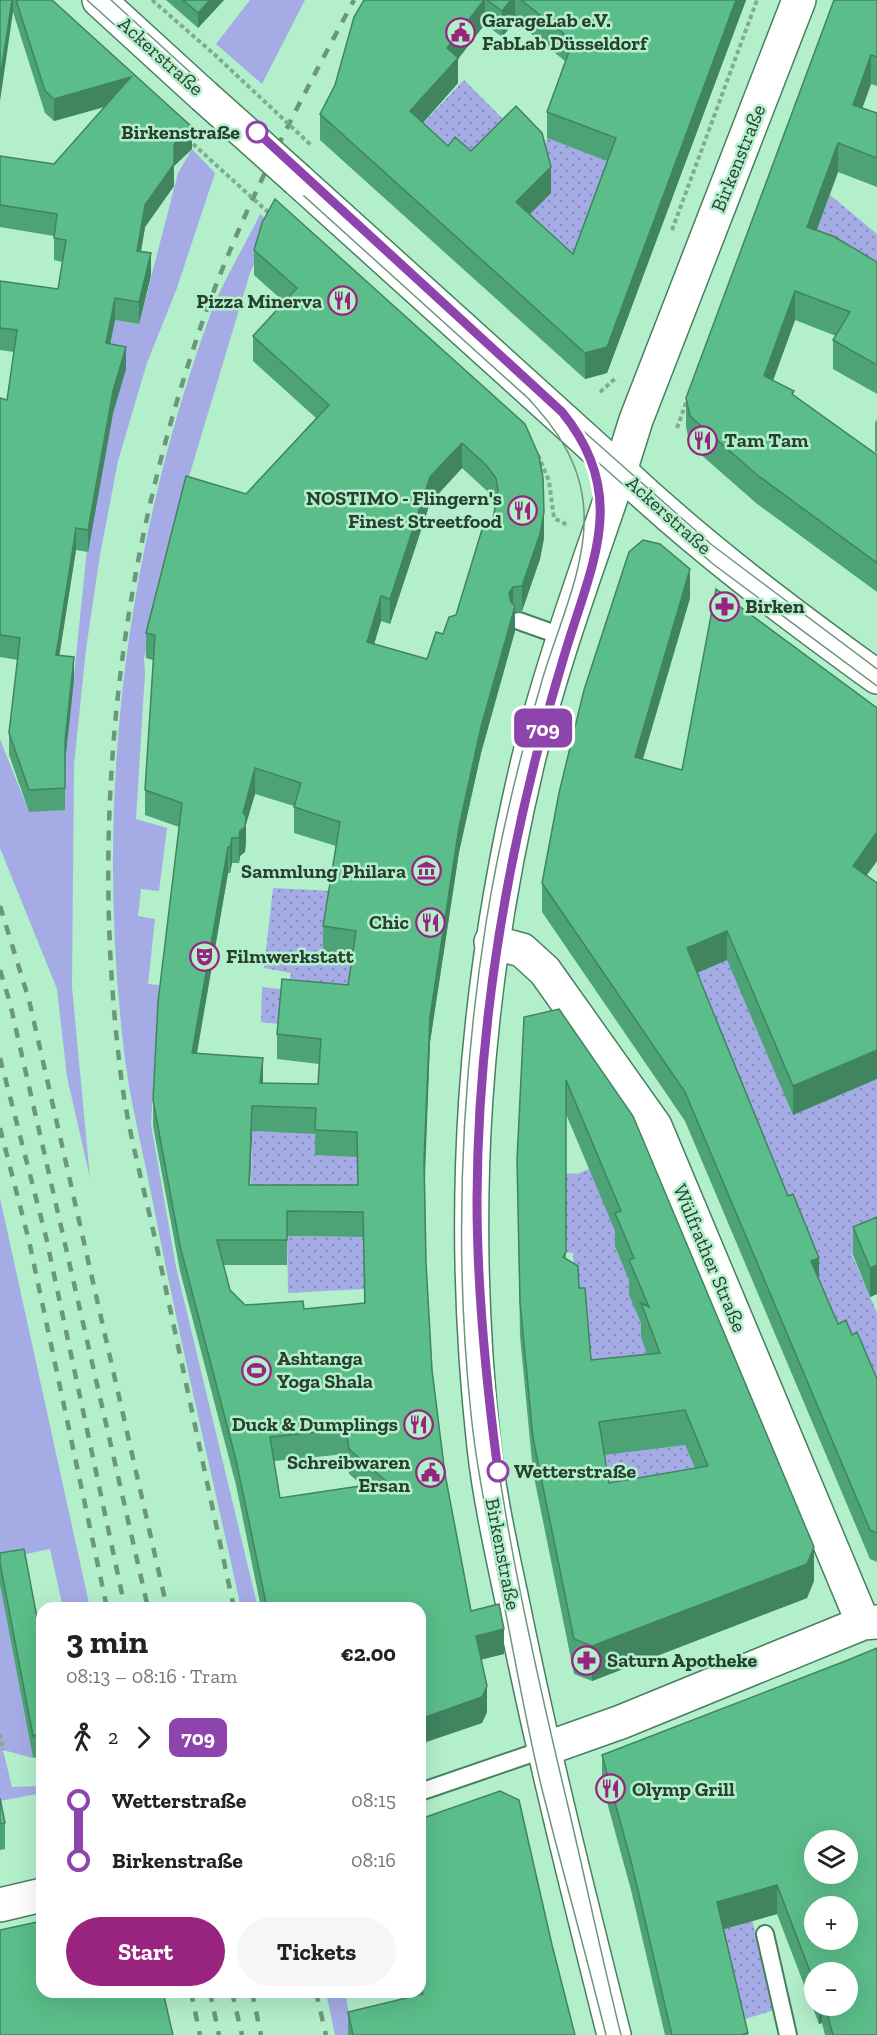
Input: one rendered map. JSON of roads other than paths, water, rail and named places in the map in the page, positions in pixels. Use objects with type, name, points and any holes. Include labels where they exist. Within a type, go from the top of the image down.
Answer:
[{"type":"street","name":"Ackerstraße","points":[[99,0],[678,526],[731,569],[877,676]]},
{"type":"street","name":"Birkenstraße","points":[[614,2035],[519,1634],[488,1475],[472,1298],[470,1232],[474,1106],[491,942],[529,758],[564,637],[636,420],[800,0]]},
{"type":"street","name":"Wülfrather Straße","points":[[491,942],[522,950],[545,971],[655,1126],[870,1623]]},
{"type":"street","points":[[545,1749],[621,1722],[870,1623]]},
{"type":"street","points":[[0,1905],[36,1896]]},
{"type":"lane","points":[[519,621],[564,637]]},
{"type":"lane","points":[[426,1790],[545,1749]]},
{"type":"lane","points":[[765,1934],[788,2035]]},
{"type":"tram line","points":[[87,0],[530,400]]},
{"type":"tram line","points":[[111,0],[554,405],[583,442],[599,486],[602,517],[598,552],[539,745],[505,899],[484,1062],[478,1144],[477,1226],[486,1373],[506,1518],[535,1662],[621,2035]]},
{"type":"tram line","name":"709","points":[[257,132],[562,412],[584,443],[598,477],[602,495],[601,535],[597,553],[544,725],[522,812],[505,900],[489,1007],[478,1138],[477,1230],[483,1336],[498,1471]]},
{"type":"tram line","points":[[524,394],[557,433],[573,462],[582,495],[584,533],[576,577],[541,684],[517,773],[497,863],[477,984],[463,1168],[463,1292],[466,1353],[477,1458],[524,1709],[540,1781],[606,2035]]},
{"type":"tram line","points":[[581,429],[712,545],[877,669]]},
{"type":"tram line","points":[[592,457],[713,564],[877,686]]},
{"type":"railway","points":[[233,1602],[124,1097],[112,981],[108,886],[110,791],[118,696],[131,602],[149,509],[172,417],[201,326],[233,242],[291,119],[354,0]]},
{"type":"railway","points":[[0,906],[29,1000],[166,1602]]},
{"type":"railway","points":[[0,970],[10,1003],[147,1602]]},
{"type":"railway","points":[[0,1058],[46,1237],[124,1602]]},
{"type":"railway","points":[[0,1128],[29,1241],[106,1602]]},
{"type":"railway","points":[[192,1998],[200,2035]]},
{"type":"railway","points":[[211,1998],[219,2035]]},
{"type":"railway","points":[[233,1998],[242,2035]]},
{"type":"railway","points":[[253,1998],[261,2035]]},
{"type":"railway","points":[[317,1998],[326,2035]]},
{"type":"place","name":"GarageLab e.V. FabLab Düsseldorf","points":[[461,32]]},
{"type":"place","name":"Birkenstraße","points":[[257,132]]},
{"type":"place","name":"Pizza Minerva","points":[[343,301]]},
{"type":"place","name":"Tam Tam","points":[[703,440]]},
{"type":"place","name":"NOSTIMO - Flingern's Finest Streetfood","points":[[523,510]]},
{"type":"place","name":"Birken","points":[[724,606]]},
{"type":"place","name":"Sammlung Philara","points":[[427,871]]},
{"type":"place","name":"Chic","points":[[430,922]]},
{"type":"place","name":"Filmwerkstatt","points":[[205,956]]},
{"type":"place","name":"Ashtanga Yoga Shala","points":[[256,1370]]},
{"type":"place","name":"Duck & Dumplings","points":[[419,1424]]},
{"type":"place","name":"Wetterstraße","points":[[498,1471]]},
{"type":"place","name":"Schreibwaren Ersan","points":[[431,1473]]},
{"type":"place","name":"Saturn Apotheke","points":[[586,1660]]},
{"type":"place","name":"Olymp Grill","points":[[611,1789]]}]
